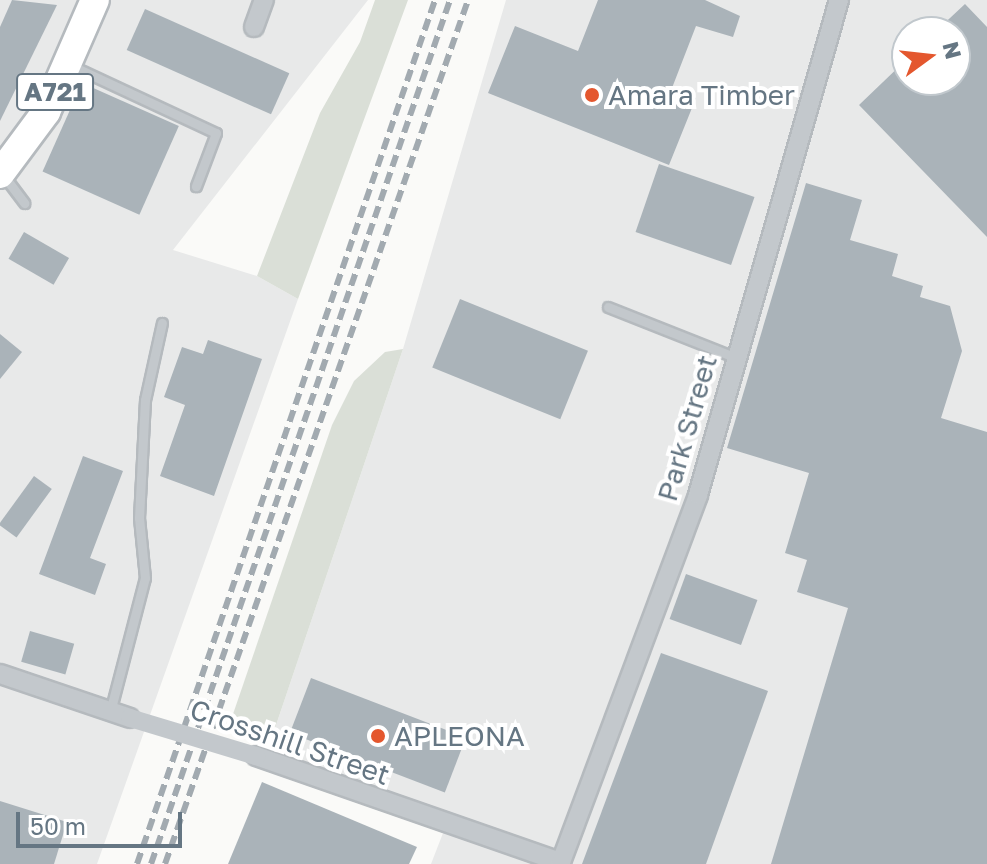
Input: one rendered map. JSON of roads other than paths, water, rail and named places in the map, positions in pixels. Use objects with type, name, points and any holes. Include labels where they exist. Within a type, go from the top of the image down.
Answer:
[{"type":"main road","name":"A721","points":[[1,174],[26,147],[67,64],[89,2]]},
{"type":"street","points":[[254,27],[264,0]]},
{"type":"street","name":"Park Street","points":[[561,863],[698,495],[839,0]]},
{"type":"street","name":"Crosshill Street","points":[[0,674],[110,712],[256,756],[561,863]]},
{"type":"lane","points":[[67,64],[216,133],[196,186]]},
{"type":"lane","points":[[1,174],[24,203]]},
{"type":"lane","points":[[608,307],[737,358]]},
{"type":"lane","points":[[110,712],[145,578],[139,518],[145,400],[162,323]]},
{"type":"railway","points":[[137,864],[435,0]]},
{"type":"railway","points":[[151,864],[450,0]]},
{"type":"railway","points":[[165,864],[468,0]]},
{"type":"place","name":"Amara Timber","points":[[592,95]]},
{"type":"place","name":"APLEONA","points":[[378,736]]}]
